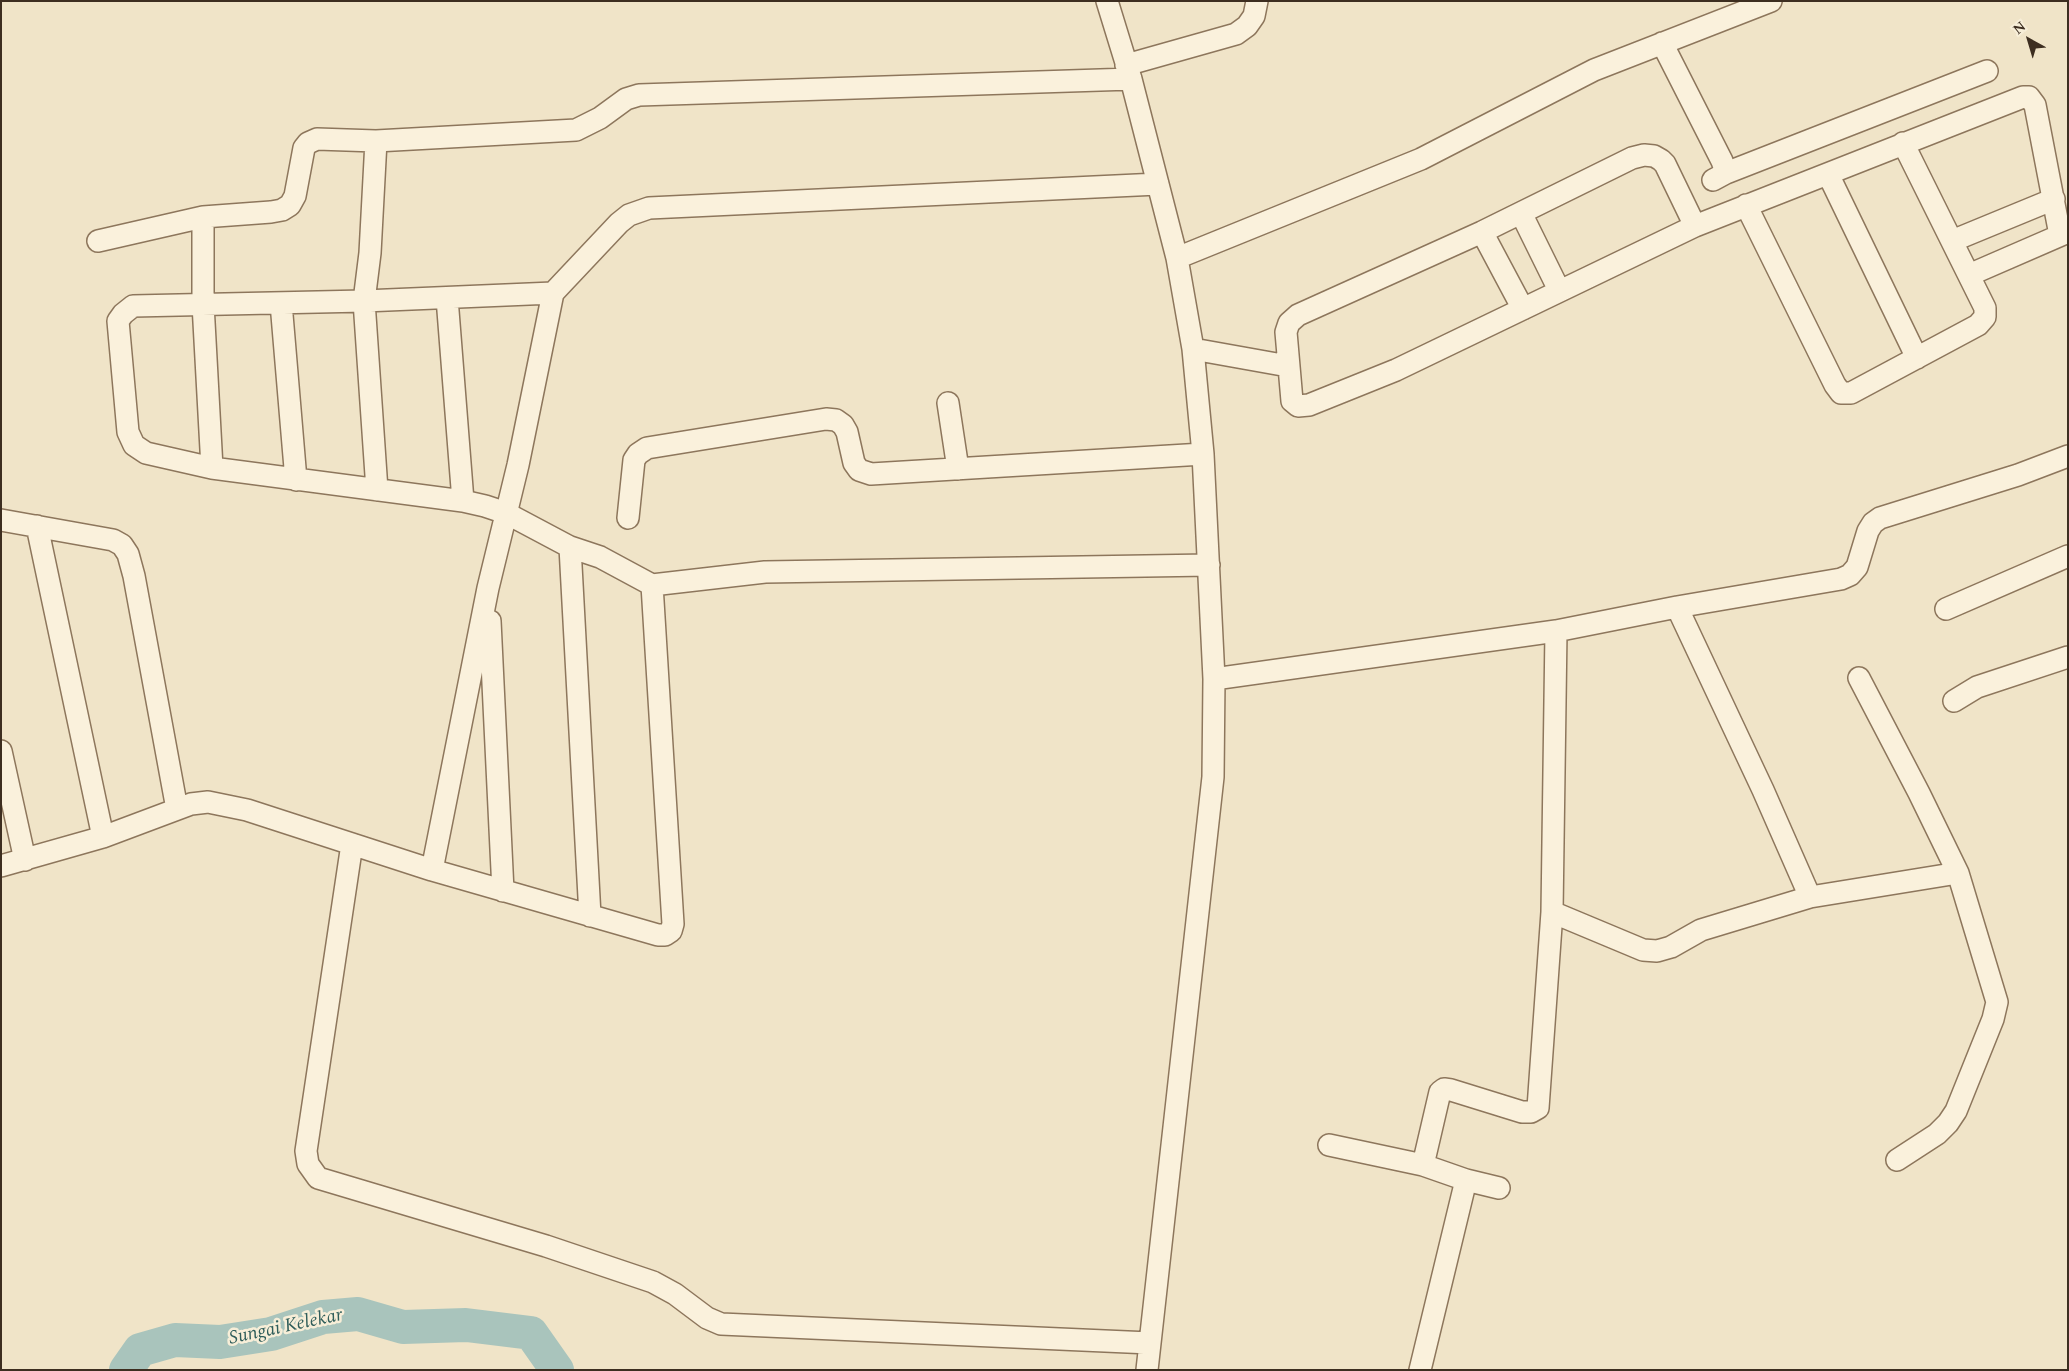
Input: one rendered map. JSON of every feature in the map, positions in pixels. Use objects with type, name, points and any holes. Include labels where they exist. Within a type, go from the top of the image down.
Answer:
[{"type":"street","points":[[1107,1],[1129,72],[1158,184],[1176,258],[1193,349],[1203,454],[1214,679],[1213,777],[1147,1370]]},
{"type":"street","points":[[98,241],[203,217],[276,212],[286,207],[295,196],[302,151],[310,141],[317,139],[376,141],[576,130],[600,118],[626,99],[639,95],[1129,72],[1236,34],[1247,26],[1254,16],[1257,1]]},
{"type":"street","points":[[1176,258],[1421,159],[1594,70],[1771,1]]},
{"type":"street","points":[[1662,43],[1722,161],[1720,176],[1987,71]]},
{"type":"street","points":[[1695,226],[1665,164],[1654,156],[1644,155],[1632,158],[1482,232],[1298,315],[1287,327],[1288,366],[1292,401],[1298,406],[1305,406],[1396,370],[1695,226],[2019,98],[2029,97],[2036,104],[2054,200],[2064,234],[1969,275]]},
{"type":"street","points":[[376,141],[370,253],[364,301],[377,490]]},
{"type":"street","points":[[1746,205],[1838,392],[1850,393],[1978,325],[1984,320],[1986,314],[1969,275],[1903,143]]},
{"type":"street","points":[[1828,174],[1917,358]]},
{"type":"street","points":[[432,870],[488,588],[553,293],[619,223],[628,215],[649,208],[1158,184]]},
{"type":"street","points":[[1952,241],[2054,200]]},
{"type":"street","points":[[1521,213],[1559,290]]},
{"type":"street","points":[[203,217],[203,304],[212,468]]},
{"type":"street","points":[[1482,232],[1523,309]]},
{"type":"street","points":[[553,293],[281,304],[133,306],[122,314],[118,321],[128,432],[134,445],[146,453],[212,468],[463,501],[506,513],[570,547],[600,557],[652,585],[765,572],[1209,565]]},
{"type":"street","points":[[447,298],[463,501]]},
{"type":"street","points":[[281,304],[296,480]]},
{"type":"street","points":[[1193,349],[1288,366]]},
{"type":"street","points":[[948,403],[958,469]]},
{"type":"street","points":[[628,518],[634,460],[638,454],[647,448],[826,419],[836,420],[843,425],[847,432],[854,462],[859,470],[865,473],[1203,454]]},
{"type":"street","points":[[1214,679],[1556,632],[1677,608],[1841,580],[1850,575],[1857,567],[1868,531],[1873,523],[1880,518],[2018,475],[2068,456]]},
{"type":"street","points":[[1,520],[113,540],[122,545],[128,554],[134,576],[177,809]]},
{"type":"street","points":[[37,526],[103,837]]},
{"type":"street","points":[[570,547],[590,916]]},
{"type":"street","points":[[1946,609],[2068,556]]},
{"type":"street","points":[[1,866],[103,837],[191,804],[208,802],[224,804],[503,891],[658,935],[665,935],[672,928],[652,585]]},
{"type":"street","points":[[488,588],[503,891]]},
{"type":"street","points":[[1677,608],[1763,790],[1810,897]]},
{"type":"street","points":[[1423,1165],[1434,1110],[1442,1090],[1451,1090],[1522,1112],[1531,1112],[1538,1108],[1552,912],[1556,632]]},
{"type":"street","points":[[1954,701],[1977,687],[2068,656]]},
{"type":"street","points":[[1859,678],[1919,793],[1958,874],[1995,994],[1996,1010],[1956,1112],[1937,1134],[1897,1160]]},
{"type":"street","points":[[1,751],[25,860]]},
{"type":"street","points":[[352,844],[306,1151],[308,1164],[318,1178],[546,1246],[653,1282],[675,1294],[707,1318],[722,1324],[1150,1343]]},
{"type":"street","points":[[1552,912],[1642,950],[1657,951],[1671,947],[1701,930],[1810,897],[1958,874]]},
{"type":"street","points":[[1329,1145],[1423,1165],[1466,1180],[1499,1188]]},
{"type":"street","points":[[1420,1370],[1466,1180]]},
{"type":"waterway","name":"Sungai Kelekar","points":[[126,1370],[140,1350],[175,1340],[220,1342],[271,1334],[323,1317],[358,1314],[403,1327],[466,1325],[531,1333],[557,1370]]}]
